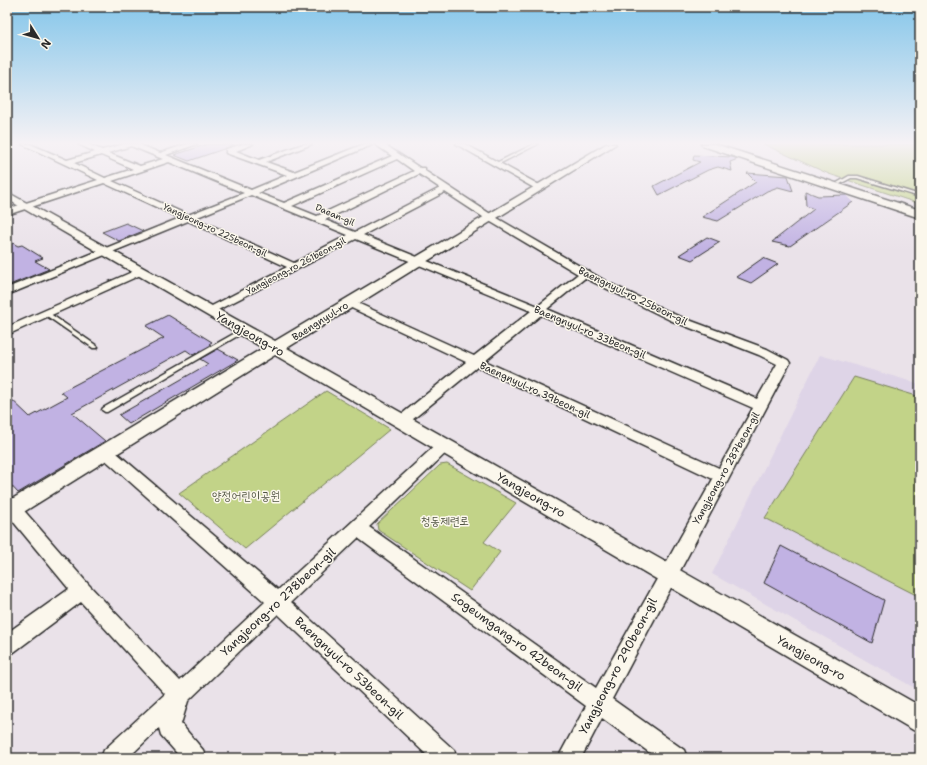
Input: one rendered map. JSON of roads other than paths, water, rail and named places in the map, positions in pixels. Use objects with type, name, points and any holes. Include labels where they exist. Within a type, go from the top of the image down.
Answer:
[{"type":"main road","points":[[815,180],[920,214]]},
{"type":"main road","points":[[829,180],[920,209]]},
{"type":"street","points":[[7,212],[106,180]]},
{"type":"street","name":"Yangjeong-ro 225beon-gil","points":[[106,180],[295,267]]},
{"type":"street","name":"Daean-gil","points":[[221,180],[418,261]]},
{"type":"street","points":[[7,292],[282,180]]},
{"type":"street","points":[[285,206],[344,180]]},
{"type":"street","points":[[319,219],[402,180]]},
{"type":"street","name":"Baengnyul-ro 25beon-gil","points":[[435,180],[489,217],[584,274],[674,318],[763,352],[784,363]]},
{"type":"street","points":[[525,180],[539,187]]},
{"type":"street","name":"Baengnyul-ro","points":[[9,508],[106,452],[551,180]]},
{"type":"street","name":"Yangjeong-ro 261beon-gil","points":[[210,311],[446,188]]},
{"type":"street","name":"Yangjeong-ro","points":[[7,195],[445,445],[920,721]]},
{"type":"street","name":"Baengnyul-ro 33beon-gil","points":[[418,261],[540,310],[760,406]]},
{"type":"street","points":[[7,331],[141,271]]},
{"type":"street","points":[[402,421],[584,274]]},
{"type":"street","name":"Baengnyul-ro 39beon-gil","points":[[349,303],[722,476]]},
{"type":"street","name":"Yangjeong-ro 287beon-gil","points":[[668,574],[784,363]]},
{"type":"street","name":"Yangjeong-ro 278beon-gil","points":[[112,758],[445,445]]},
{"type":"street","name":"Baengnyul-ro 53beon-gil","points":[[106,452],[278,602],[446,758]]},
{"type":"street","points":[[9,508],[82,590],[180,695],[169,727],[195,758]]},
{"type":"street","name":"Sogeumgang-ro 42beon-gil","points":[[357,528],[600,701],[676,758]]},
{"type":"street","name":"Yangjeong-ro 290beon-gil","points":[[569,758],[668,574]]},
{"type":"street","points":[[7,645],[82,590]]},
{"type":"lane","points":[[839,183],[845,180]]},
{"type":"lane","points":[[866,180],[920,196]]},
{"type":"lane","points":[[46,314],[95,348]]},
{"type":"lane","points":[[105,410],[244,330]]},
{"type":"park label","name":"양정어린이공원","points":[[246,496]]},
{"type":"park label","name":"청동제련로","points":[[445,521]]}]
